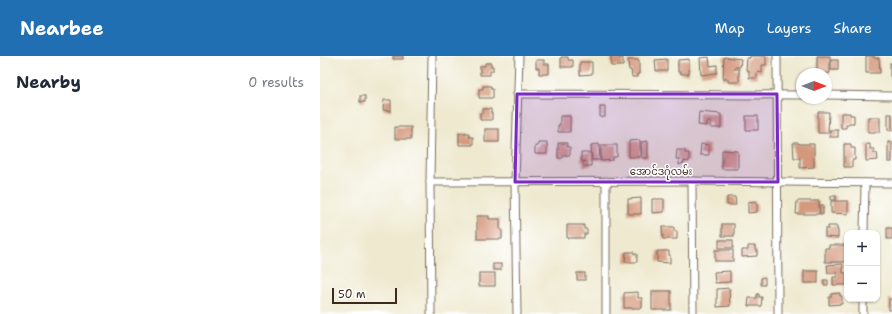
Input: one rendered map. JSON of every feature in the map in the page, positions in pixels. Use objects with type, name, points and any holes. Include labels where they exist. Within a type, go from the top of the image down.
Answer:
[{"type":"street","points":[[431,314],[430,182],[432,56]]},
{"type":"street","points":[[517,314],[515,182],[519,56]]},
{"type":"street","points":[[777,56],[778,314]]},
{"type":"street","points":[[517,94],[796,95]]},
{"type":"street","points":[[832,95],[892,96]]},
{"type":"street","points":[[606,181],[606,314]]},
{"type":"street","points":[[692,181],[693,314]]},
{"type":"street","name":"အောင်ဒဂုံလမ်း","points":[[430,182],[692,181],[892,183]]},
{"type":"street","points":[[864,230],[865,183]]},
{"type":"street","points":[[863,302],[863,314]]},
{"type":"highlighted area","points":[[517,94],[777,94],[778,182],[515,182]]},
{"type":"building","points":[[393,56],[403,56],[403,59],[393,59]]},
{"type":"building","points":[[611,56],[619,56],[619,58],[623,58],[623,66],[611,66]]},
{"type":"building","points":[[750,56],[766,56],[766,65],[762,65],[762,73],[757,72],[757,78],[749,78],[749,71],[746,70],[747,58],[750,58]]},
{"type":"building","points":[[817,56],[830,56],[830,68],[817,68]]},
{"type":"building","points":[[866,56],[874,56],[874,58],[879,58],[880,73],[866,73]]},
{"type":"building","points":[[561,57],[568,57],[568,60],[573,60],[573,67],[561,67]]},
{"type":"building","points":[[709,57],[710,66],[717,65],[717,73],[701,75],[700,58]]},
{"type":"building","points":[[724,57],[741,59],[740,67],[734,67],[734,69],[739,69],[739,82],[728,82],[728,79],[723,79]]},
{"type":"building","points":[[667,59],[667,71],[656,71],[655,60]]},
{"type":"building","points":[[689,59],[689,74],[681,74],[681,72],[678,72],[678,60]]},
{"type":"building","points":[[536,60],[544,60],[544,64],[549,64],[549,74],[539,74],[539,68],[536,68]]},
{"type":"building","points":[[628,60],[639,60],[639,74],[637,74],[637,77],[632,77],[631,70],[629,70]]},
{"type":"building","points":[[831,60],[838,60],[838,70],[832,70]]},
{"type":"building","points":[[580,62],[592,62],[592,74],[580,75]]},
{"type":"building","points":[[485,63],[491,63],[491,66],[493,66],[493,71],[490,71],[490,75],[480,75],[480,66],[485,66]]},
{"type":"building","points":[[890,63],[892,63],[892,76],[890,76]]},
{"type":"building","points":[[483,86],[491,86],[491,89],[493,89],[493,98],[479,98],[479,89],[483,89]]},
{"type":"building","points":[[360,96],[365,96],[365,102],[360,102]]},
{"type":"building","points":[[384,100],[391,100],[391,111],[383,110]]},
{"type":"building","points":[[600,107],[605,107],[605,117],[600,117]]},
{"type":"building","points":[[483,109],[491,109],[492,120],[480,120],[480,113],[483,113]]},
{"type":"building","points":[[699,112],[721,114],[721,128],[711,128],[711,122],[707,122],[707,126],[698,125]]},
{"type":"building","points":[[818,112],[829,112],[828,133],[818,133]]},
{"type":"building","points":[[841,113],[850,113],[850,115],[854,115],[854,123],[849,123],[849,125],[846,125],[846,128],[841,128]]},
{"type":"building","points":[[888,114],[892,114],[892,130],[888,130]]},
{"type":"building","points":[[560,116],[570,116],[570,132],[558,132]]},
{"type":"building","points":[[746,116],[758,116],[758,130],[746,130]]},
{"type":"building","points":[[868,117],[880,117],[880,132],[868,132]]},
{"type":"building","points":[[395,127],[411,127],[411,139],[395,139]]},
{"type":"building","points":[[485,129],[499,129],[499,142],[485,142]]},
{"type":"building","points":[[830,130],[838,130],[838,137],[830,137]]},
{"type":"building","points":[[459,133],[469,133],[469,137],[473,137],[473,145],[459,145]]},
{"type":"building","points":[[640,140],[640,157],[629,157],[629,141]]},
{"type":"building","points":[[648,141],[648,158],[642,158],[641,142]]},
{"type":"building","points":[[538,142],[547,142],[547,154],[535,154],[535,146],[538,146]]},
{"type":"building","points":[[888,142],[892,142],[892,162],[888,162]]},
{"type":"building","points":[[558,143],[567,143],[567,147],[570,147],[570,155],[563,155],[563,158],[558,158]]},
{"type":"building","points":[[793,143],[814,144],[814,167],[800,168],[800,158],[794,158]]},
{"type":"building","points":[[599,144],[600,160],[592,160],[591,145]]},
{"type":"building","points":[[701,144],[709,145],[709,155],[700,155]]},
{"type":"building","points":[[844,144],[851,144],[851,148],[855,148],[855,160],[852,160],[852,167],[844,167]]},
{"type":"building","points":[[866,144],[870,144],[870,149],[874,149],[874,153],[877,153],[878,160],[866,161]]},
{"type":"building","points":[[601,145],[617,145],[617,157],[613,157],[613,160],[601,161]]},
{"type":"building","points":[[677,150],[685,150],[685,153],[689,153],[689,162],[684,161],[684,163],[679,165],[679,159],[676,159]]},
{"type":"building","points":[[722,150],[738,151],[738,169],[722,169]]},
{"type":"building","points":[[581,153],[591,153],[591,166],[583,166],[583,162],[585,161],[581,161]]},
{"type":"building","points":[[831,196],[836,196],[836,200],[831,200]]},
{"type":"building","points":[[727,197],[735,197],[736,205],[727,205]]},
{"type":"building","points":[[641,198],[641,214],[628,214],[628,199]]},
{"type":"building","points":[[652,199],[664,199],[664,212],[652,213]]},
{"type":"building","points":[[756,201],[757,212],[748,213],[748,202]]},
{"type":"building","points":[[797,201],[819,201],[819,214],[796,214]]},
{"type":"building","points":[[831,201],[848,201],[848,214],[831,213]]},
{"type":"building","points":[[820,205],[823,205],[823,214],[820,214]]},
{"type":"building","points":[[477,216],[489,216],[489,219],[500,219],[502,239],[477,239]]},
{"type":"building","points":[[722,224],[734,224],[734,236],[722,236]]},
{"type":"building","points":[[567,225],[584,225],[584,229],[587,229],[587,234],[584,234],[584,238],[567,238]]},
{"type":"building","points":[[828,226],[837,226],[838,238],[825,237],[825,229],[828,229]]},
{"type":"building","points":[[662,227],[674,227],[674,231],[677,231],[677,239],[663,239]]},
{"type":"building","points":[[887,228],[892,228],[892,239],[887,239]]},
{"type":"building","points":[[719,240],[733,240],[733,248],[719,248]]},
{"type":"building","points":[[829,245],[844,245],[844,262],[825,262],[825,248],[829,248]]},
{"type":"building","points":[[748,246],[755,246],[757,256],[742,257],[742,250],[748,250]]},
{"type":"building","points":[[715,250],[733,250],[733,261],[715,261]]},
{"type":"building","points":[[657,251],[669,251],[670,263],[657,262]]},
{"type":"building","points":[[626,252],[634,252],[634,254],[637,254],[637,262],[625,262]]},
{"type":"building","points":[[493,264],[501,264],[501,270],[493,270]]},
{"type":"building","points":[[843,264],[844,285],[833,285],[833,277],[837,277],[837,273],[828,273],[827,265]]},
{"type":"building","points":[[730,271],[730,282],[715,283],[714,272]]},
{"type":"building","points":[[804,271],[818,271],[818,283],[804,283]]},
{"type":"building","points":[[479,273],[495,273],[495,286],[479,286]]},
{"type":"building","points":[[577,273],[585,273],[585,280],[577,280]]},
{"type":"building","points":[[765,277],[765,285],[761,285],[761,278]]},
{"type":"building","points":[[823,280],[828,280],[828,285],[824,285]]},
{"type":"building","points":[[729,288],[730,306],[717,307],[717,289]]},
{"type":"building","points":[[652,291],[671,291],[671,310],[652,310]]},
{"type":"building","points":[[638,292],[638,298],[642,298],[642,308],[624,308],[624,293]]},
{"type":"building","points":[[840,293],[840,296],[842,296],[842,304],[829,305],[829,297],[831,297],[831,294]]},
{"type":"building","points":[[757,294],[759,294],[759,297],[762,297],[761,306],[748,306],[749,298],[757,298]]},
{"type":"building","points":[[889,299],[892,299],[892,310],[889,310]]}]
